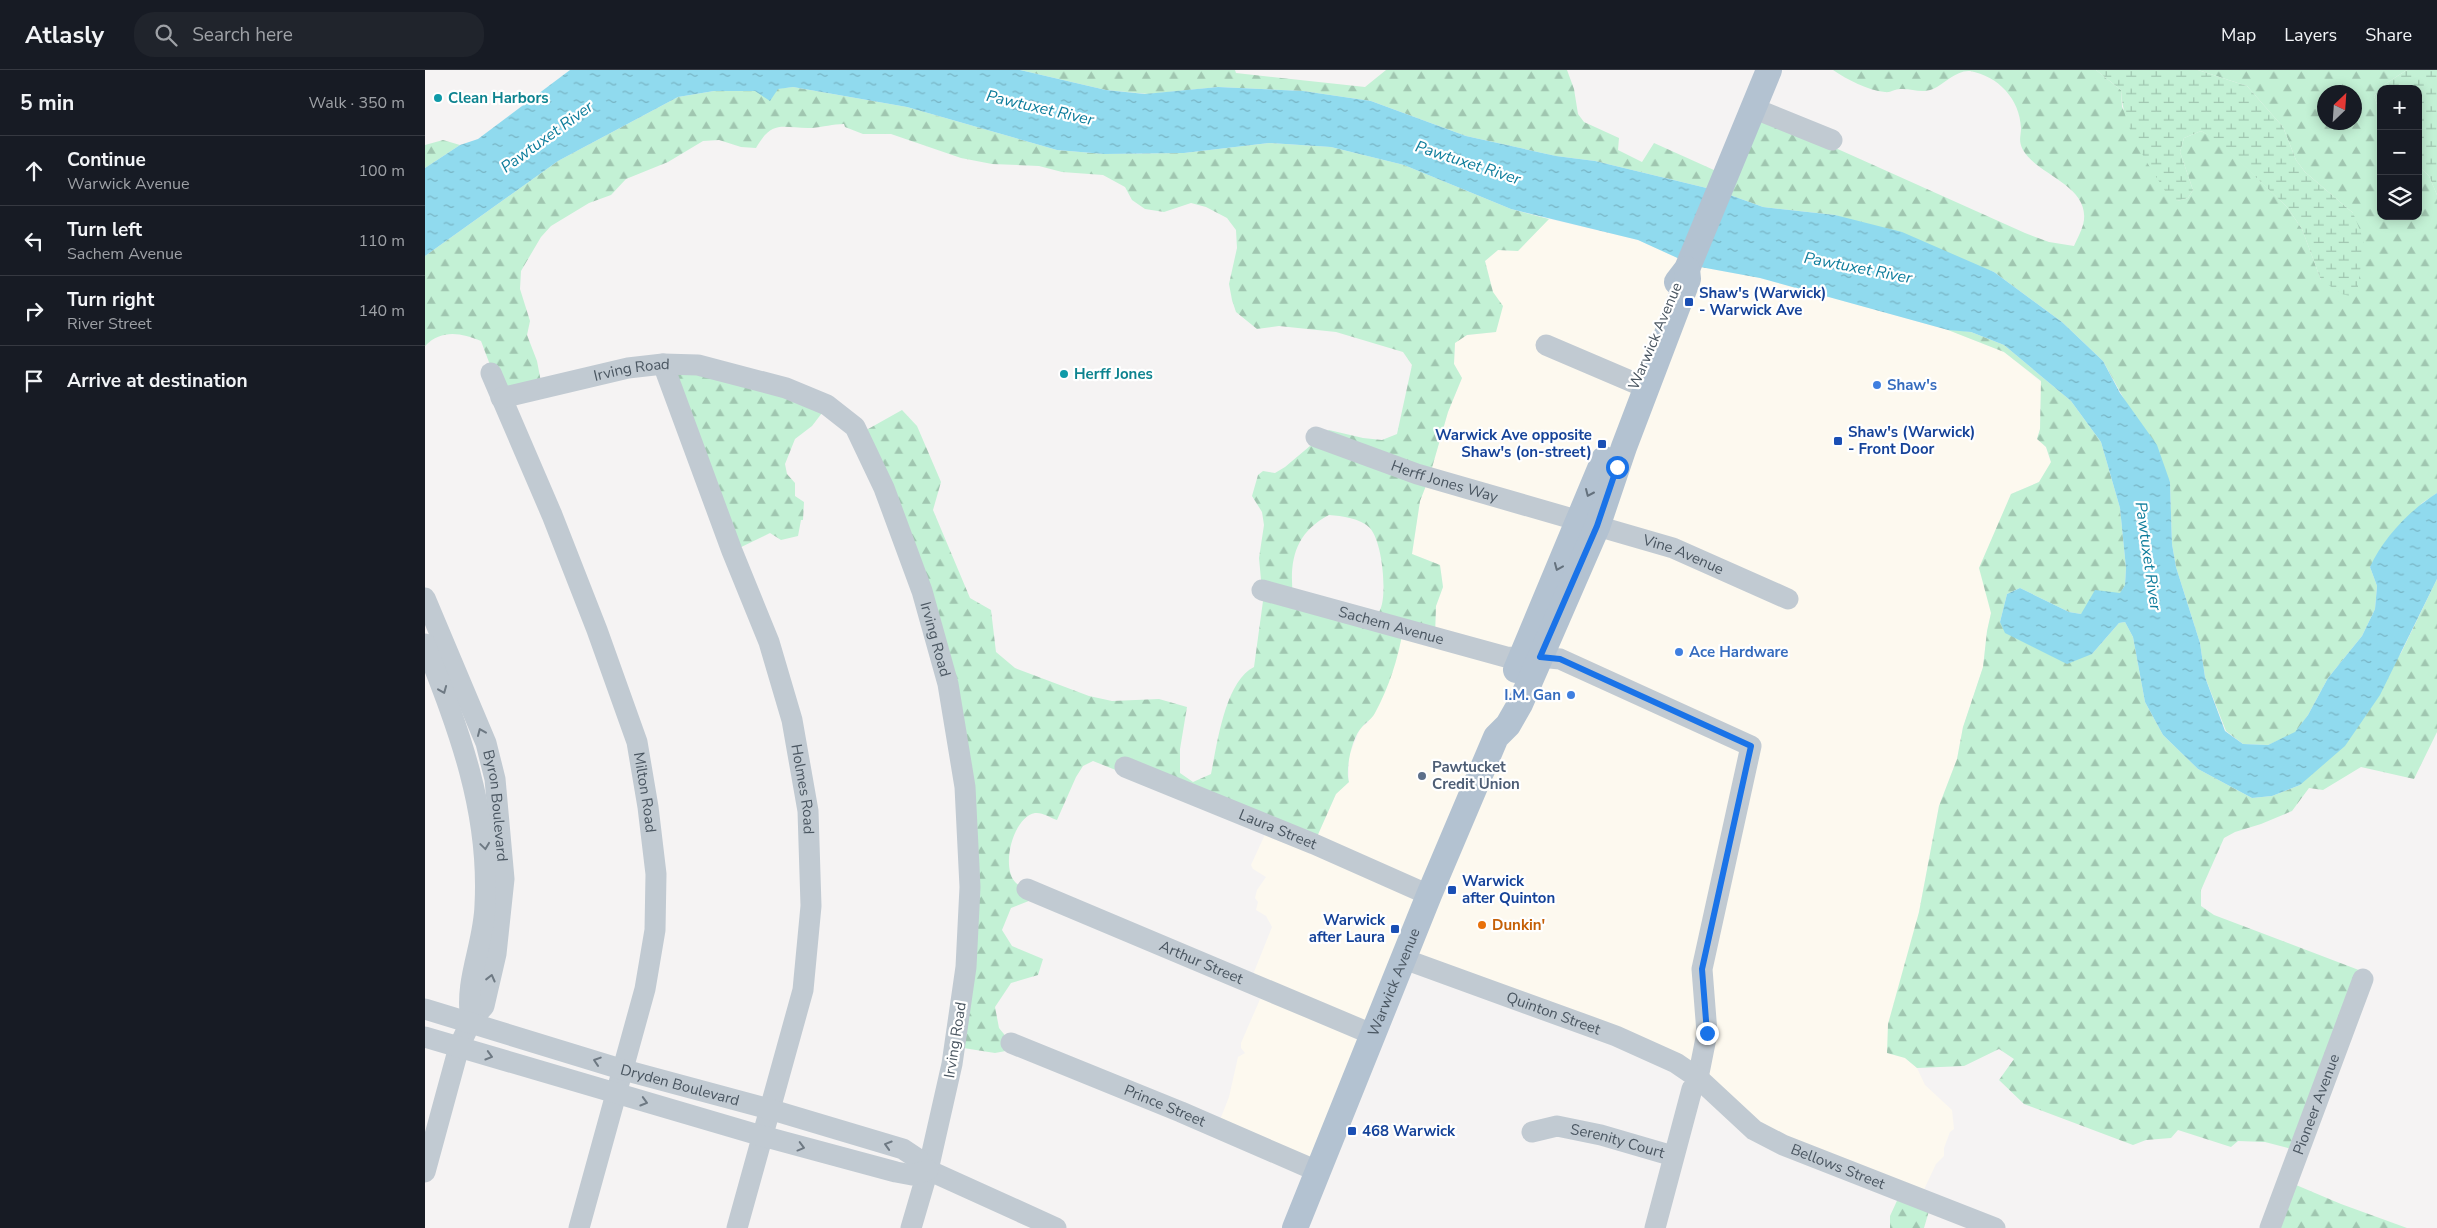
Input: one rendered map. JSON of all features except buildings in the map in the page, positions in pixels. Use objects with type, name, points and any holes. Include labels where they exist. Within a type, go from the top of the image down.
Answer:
[{"type":"main road","points":[[1688,267],[1769,70]]},
{"type":"main road","name":"Warwick Avenue","points":[[1587,524],[1635,383],[1679,276],[1688,267]]},
{"type":"main road","name":"Warwick Avenue","points":[[1295,1228],[1429,895],[1496,737],[1508,725],[1520,704],[1531,657],[1587,524],[1624,447],[1688,279],[1688,267]]},
{"type":"street","points":[[1753,108],[1832,140]]},
{"type":"street","points":[[1546,345],[1635,383]]},
{"type":"street","name":"Irving Road","points":[[501,398],[628,368],[663,364],[698,365],[787,388],[827,405],[855,428],[884,488],[922,591],[948,684],[965,787],[970,887],[966,967],[953,1064],[929,1170],[911,1228]]},
{"type":"street","name":"Holmes Road","points":[[663,364],[732,551],[769,642],[792,720],[808,811],[811,906],[803,990],[737,1228]]},
{"type":"street","name":"Milton Road","points":[[491,373],[552,515],[597,630],[637,742],[648,807],[656,874],[655,930],[645,989],[579,1228]]},
{"type":"street","name":"Herff Jones Way","points":[[1316,438],[1417,474],[1587,524]]},
{"type":"street","name":"Vine Avenue","points":[[1587,524],[1673,548],[1788,599]]},
{"type":"street","name":"Sachem Avenue","points":[[1261,590],[1506,657],[1560,659],[1751,746],[1702,969],[1707,1033],[1695,1084]]},
{"type":"street","name":"Byron Boulevard","points":[[425,598],[434,650],[486,743],[486,797],[504,879],[496,954],[484,1006],[471,1021],[459,1047],[425,1172]]},
{"type":"street","name":"Laura Street","points":[[1125,767],[1314,844],[1429,895]]},
{"type":"street","name":"Arthur Street","points":[[1027,889],[1374,1035]]},
{"type":"street","name":"Quinton Street","points":[[1404,959],[1616,1036],[1677,1063],[1695,1084]]},
{"type":"street","name":"Pioneer Avenue","points":[[2270,1228],[2363,978]]},
{"type":"street","name":"Dryden Boulevard","points":[[425,1008],[624,1070],[769,1109],[903,1149],[918,1159],[929,1170],[1056,1228]]},
{"type":"street","name":"Dryden Boulevard","points":[[425,1037],[762,1136],[896,1172],[912,1175],[929,1170]]},
{"type":"street","name":"Prince Street","points":[[1011,1043],[1317,1171]]},
{"type":"street","points":[[1655,1228],[1673,1156],[1695,1084]]},
{"type":"street","name":"Bellows Street","points":[[1695,1084],[1754,1130],[1783,1145],[1995,1228]]},
{"type":"street","name":"Serenity Court","points":[[1532,1132],[1557,1126],[1601,1135],[1673,1156]]},
{"type":"shaded area","points":[[1549,219],[1638,240],[1695,266],[1760,278],[1948,330],[2004,352],[2041,382],[2040,429],[2037,439],[2046,447],[2051,463],[2039,482],[2011,494],[1987,592],[1991,613],[1983,667],[1963,727],[1957,759],[1939,806],[1919,912],[1905,1058],[1917,1068],[1925,1085],[1952,1110],[1954,1129],[1950,1132],[1944,1148],[1944,1156],[1936,1164],[1920,1198],[1775,1141],[1700,1071],[1410,959],[1317,1171],[1216,1130],[1229,1097],[1238,1057],[1245,1053],[1241,1048],[1241,1043],[1264,990],[1250,982],[1272,927],[1266,916],[1256,910],[1258,902],[1255,898],[1257,890],[1266,877],[1253,869],[1251,865],[1267,830],[1312,848],[1336,794],[1349,782],[1349,756],[1361,727],[1368,723],[1403,630],[1435,635],[1436,606],[1443,587],[1440,565],[1412,554],[1420,501],[1429,478],[1448,412],[1462,378],[1454,364],[1455,342],[1467,335],[1496,332],[1493,292],[1485,261],[1498,250],[1518,251]]},
{"type":"green space","points":[[1020,70],[1235,70],[1236,73],[1365,87],[1386,70],[1567,70],[1574,89],[1578,114],[1584,122],[1619,138],[1618,150],[1642,162],[1654,143],[1725,175],[1755,112],[2025,233],[2049,242],[2074,246],[2083,225],[2084,212],[2080,200],[2072,191],[2030,159],[2023,150],[2020,141],[2020,117],[2017,108],[2006,91],[1990,78],[1965,71],[1933,89],[1920,91],[1900,89],[1887,92],[1865,87],[1833,70],[2096,70],[2121,90],[2122,107],[2177,201],[2188,198],[2193,190],[2180,152],[2184,138],[2201,131],[2217,139],[2287,207],[2302,229],[2321,280],[2353,213],[2305,172],[2296,160],[2283,127],[2247,86],[2198,70],[2407,70],[2384,85],[2377,85],[2377,93],[2374,96],[2377,105],[2377,220],[2422,220],[2422,169],[2429,176],[2437,195],[2437,493],[2422,503],[2370,567],[2377,586],[2375,609],[2362,636],[2328,678],[2308,715],[2295,733],[2268,745],[2243,744],[2226,731],[2205,677],[2200,643],[2176,567],[2172,544],[2170,482],[2103,361],[2062,322],[1994,272],[1835,215],[1763,207],[1719,191],[1595,161],[1556,156],[1466,136],[1371,101],[1303,91],[1218,87],[1148,94],[1106,90]]},
{"type":"green space","points":[[2096,70],[2198,70],[2247,86],[2283,127],[2296,160],[2305,172],[2353,213],[2364,240],[2357,294],[2353,297],[2342,294],[2321,280],[2302,229],[2287,207],[2217,140],[2201,131],[2184,138],[2180,152],[2193,190],[2188,198],[2177,201],[2169,197],[2145,159],[2132,133],[2126,119],[2121,90]]},
{"type":"green space","points":[[2407,70],[2437,70],[2437,195],[2429,176],[2422,169],[2422,85],[2385,84]]},
{"type":"green space","points":[[793,87],[907,107],[1057,150],[1104,154],[1184,153],[1269,143],[1331,147],[1404,165],[1511,209],[1549,219],[1518,251],[1498,250],[1485,261],[1493,292],[1503,306],[1496,332],[1467,335],[1455,343],[1454,364],[1462,378],[1448,412],[1429,478],[1420,501],[1412,554],[1440,565],[1443,587],[1436,606],[1435,635],[1403,630],[1396,662],[1385,693],[1375,713],[1358,732],[1352,745],[1348,769],[1349,782],[1336,794],[1312,848],[1093,761],[1083,766],[1076,777],[1057,820],[1038,813],[1027,817],[1015,833],[1011,844],[1009,866],[1011,876],[1021,887],[1039,897],[1011,908],[1002,930],[1012,946],[1043,959],[1038,975],[1011,983],[995,1007],[999,1028],[1016,1049],[995,1053],[957,1047],[968,961],[949,681],[861,433],[902,410],[917,426],[941,482],[933,510],[970,598],[991,610],[996,652],[1015,668],[1089,696],[1112,701],[1159,699],[1187,707],[1180,749],[1180,773],[1193,782],[1211,774],[1229,699],[1244,674],[1254,667],[1263,601],[1259,558],[1264,525],[1262,512],[1252,496],[1258,475],[1263,471],[1275,473],[1285,467],[1329,430],[1363,438],[1382,440],[1397,434],[1412,365],[1403,352],[1336,332],[1279,326],[1257,329],[1236,312],[1232,300],[1229,284],[1237,248],[1236,230],[1227,218],[1206,207],[1191,203],[1164,212],[1145,209],[1132,200],[1125,187],[1103,175],[1062,172],[1039,166],[992,164],[961,158],[891,134],[863,134],[845,127],[844,124],[812,128],[779,127],[768,132],[756,148],[741,147],[719,140],[703,141],[668,162],[626,179],[611,195],[589,203],[551,226],[541,237],[521,271],[520,289],[530,321],[527,335],[537,361],[541,382],[501,394],[481,341],[452,334],[438,337],[425,346],[425,256],[558,161],[678,97],[714,91],[755,91]],"holes":[[[1329,515],[1351,518],[1361,522],[1370,528],[1374,535],[1382,564],[1383,586],[1382,604],[1376,619],[1293,596],[1292,571],[1297,549],[1308,530]]]},
{"type":"green space","points":[[2377,93],[2377,105],[2374,96]]},
{"type":"green space","points":[[443,140],[460,145],[425,168],[425,145]]},
{"type":"green space","points":[[1948,330],[1971,332],[2004,345],[2071,401],[2101,442],[2120,508],[2126,568],[2125,585],[2120,594],[2081,614],[2069,612],[2020,588],[2007,594],[2000,622],[2092,654],[2119,623],[2125,622],[2133,637],[2145,702],[2163,735],[2198,769],[2252,798],[2272,796],[2300,785],[2401,653],[2437,579],[2437,732],[2414,779],[2361,767],[2323,790],[2309,788],[2292,811],[2235,832],[2224,838],[2201,890],[2201,906],[2214,915],[2364,972],[2299,1151],[2265,1142],[2238,1141],[2231,1147],[2178,1130],[2171,1138],[2146,1140],[2133,1145],[2024,1104],[1999,1080],[2014,1059],[1999,1049],[1964,1066],[1917,1068],[1905,1058],[1887,1053],[1888,1024],[1919,912],[1939,806],[1957,759],[1963,727],[1983,667],[1991,613],[1979,568],[2011,494],[2039,482],[2051,462],[2046,447],[2037,439],[2040,429],[2041,381],[2004,352]]},
{"type":"green space","points":[[672,363],[825,409],[812,426],[795,439],[785,464],[787,474],[795,483],[795,496],[804,502],[803,520],[801,520],[798,536],[781,540],[770,533],[733,551]]},
{"type":"green space","points":[[2289,1182],[2341,1204],[2407,1228],[2271,1228]]},
{"type":"green space","points":[[1901,1192],[1931,1204],[1924,1228],[1890,1228],[1890,1216]]},
{"type":"water","name":"Pawtuxet River","points":[[570,70],[1020,70],[1106,90],[1145,94],[1218,87],[1303,91],[1371,101],[1466,136],[1556,156],[1595,161],[1719,191],[1763,207],[1835,215],[1902,232],[1994,272],[2062,322],[2103,361],[2120,393],[2157,445],[2170,482],[2172,544],[2176,567],[2200,643],[2205,677],[2225,731],[2243,744],[2268,745],[2295,732],[2308,715],[2328,678],[2362,636],[2375,609],[2377,586],[2370,567],[2376,556],[2390,535],[2407,516],[2437,493],[2437,579],[2380,695],[2345,746],[2300,785],[2272,796],[2252,798],[2198,769],[2163,735],[2145,702],[2133,637],[2125,622],[2119,623],[2092,654],[2067,664],[2005,633],[2000,622],[2007,594],[2020,588],[2069,612],[2081,614],[2095,590],[2120,593],[2125,585],[2126,568],[2120,508],[2101,442],[2071,401],[2004,345],[1971,332],[1948,330],[1760,278],[1695,266],[1638,240],[1511,209],[1404,165],[1331,147],[1269,143],[1184,153],[1104,154],[1057,150],[907,107],[793,87],[778,89],[770,101],[755,91],[714,91],[678,97],[558,161],[425,256],[425,168],[460,145],[478,139]]},
{"type":"place","name":"Clean Harbors","points":[[438,98]]},
{"type":"place","name":"Shaw's (Warwick) - Warwick Ave","points":[[1689,302]]},
{"type":"place","name":"Herff Jones","points":[[1064,374]]},
{"type":"place","name":"Shaw's","points":[[1877,385]]},
{"type":"place","name":"Shaw's (Warwick) - Front Door","points":[[1838,441]]},
{"type":"place","name":"Warwick Ave opposite Shaw's (on-street)","points":[[1602,444]]},
{"type":"place","name":"Ace Hardware","points":[[1679,652]]},
{"type":"place","name":"I.M. Gan","points":[[1571,695]]},
{"type":"place","name":"Pawtucket Credit Union","points":[[1422,776]]},
{"type":"place","name":"Warwick after Quinton","points":[[1452,890]]},
{"type":"place","name":"Dunkin'","points":[[1482,925]]},
{"type":"place","name":"Warwick after Laura","points":[[1395,929]]},
{"type":"place","name":"468 Warwick","points":[[1352,1131]]},
{"type":"route","points":[[1617,467],[1597,526],[1540,657],[1560,659],[1751,746],[1715,899],[1702,969],[1707,1033]]}]
